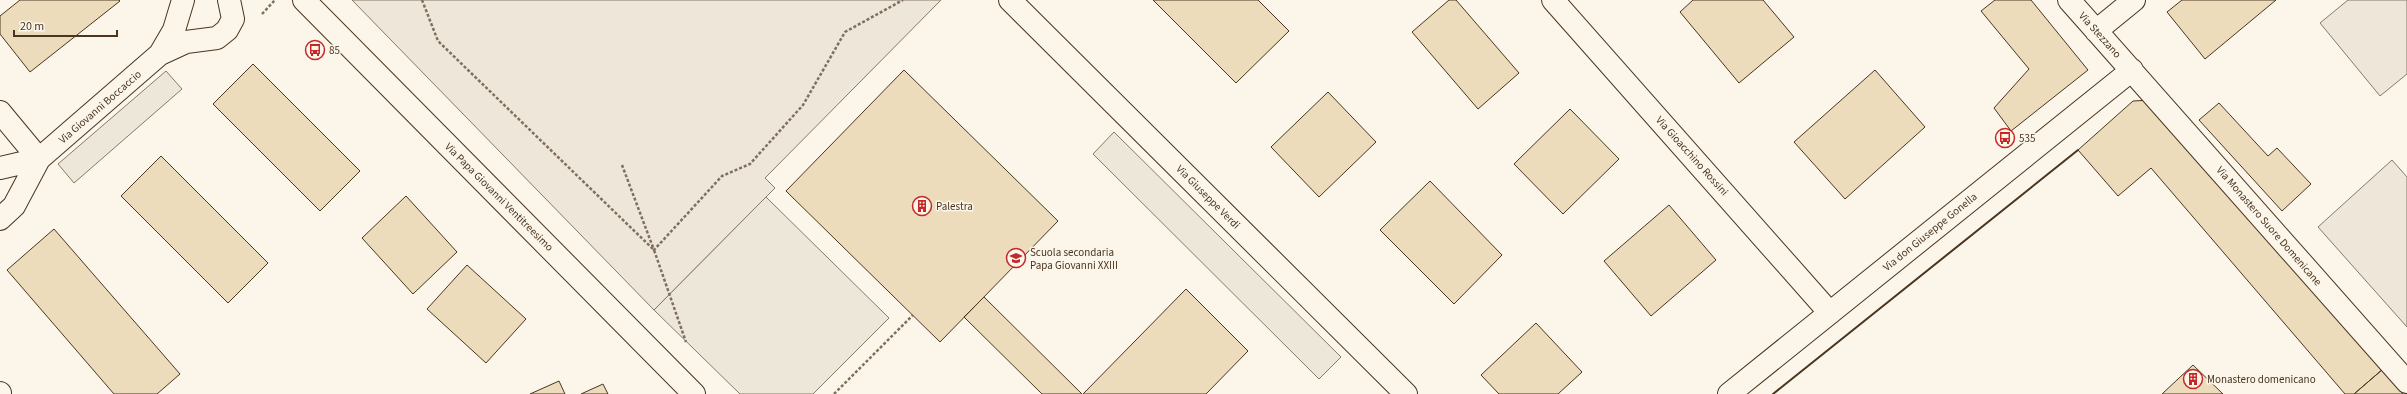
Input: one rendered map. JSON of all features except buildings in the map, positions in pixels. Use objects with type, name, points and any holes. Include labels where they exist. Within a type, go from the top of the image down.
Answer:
[{"type":"street","name":"Via Giovanni Boccaccio","points":[[160,54],[174,30],[184,0]]},
{"type":"street","name":"Via Giovanni Boccaccio","points":[[0,219],[14,206],[39,159],[160,54],[186,42],[211,40],[223,35],[232,19],[229,0]]},
{"type":"street","name":"Via Papa Giovanni Ventitreesimo","points":[[304,0],[694,394]]},
{"type":"street","name":"Via Giuseppe Verdi","points":[[1010,0],[1406,394]]},
{"type":"street","name":"Via Gioacchino Rossini","points":[[1553,0],[1830,313]]},
{"type":"street","name":"Via Stezzano","points":[[2069,0],[2132,70]]},
{"type":"street","points":[[2096,31],[2134,0]]},
{"type":"street","name":"Via don Giuseppe Gonella","points":[[1729,394],[2132,70]]},
{"type":"street","name":"Via Monastero Suore Domenicane","points":[[2132,70],[2407,382]]},
{"type":"street","points":[[0,112],[39,159]]},
{"type":"street","name":"Via Giovanni Boccaccio","points":[[0,168],[39,159]]},
{"type":"path","points":[[422,0],[438,41],[654,250]]},
{"type":"path","points":[[654,250],[722,176],[750,164],[803,105],[844,32],[903,0]]},
{"type":"path","points":[[622,165],[686,342]]},
{"type":"path","points":[[834,394],[913,315]]},
{"type":"shaded area","points":[[352,0],[941,0],[765,178],[775,188],[654,310]]},
{"type":"shaded area","points":[[2348,0],[2407,0],[2407,74],[2380,96],[2320,23]]},
{"type":"shaded area","points":[[166,71],[182,89],[74,183],[58,164]]},
{"type":"shaded area","points":[[1114,132],[1341,357],[1319,379],[1093,154]]},
{"type":"shaded area","points":[[2392,160],[2407,177],[2407,327],[2318,227]]},
{"type":"shaded area","points":[[766,197],[889,318],[813,394],[740,394],[654,310]]},
{"type":"wall","points":[[1773,394],[2078,150]]},
{"type":"place","name":"85","points":[[315,50]]},
{"type":"place","name":"535","points":[[2005,138]]},
{"type":"place","name":"Palestra","points":[[922,206]]},
{"type":"place","name":"Scuola secondaria Papa Giovanni XXIII","points":[[1016,258]]},
{"type":"place","name":"Monastero domenicano","points":[[2193,379]]}]
